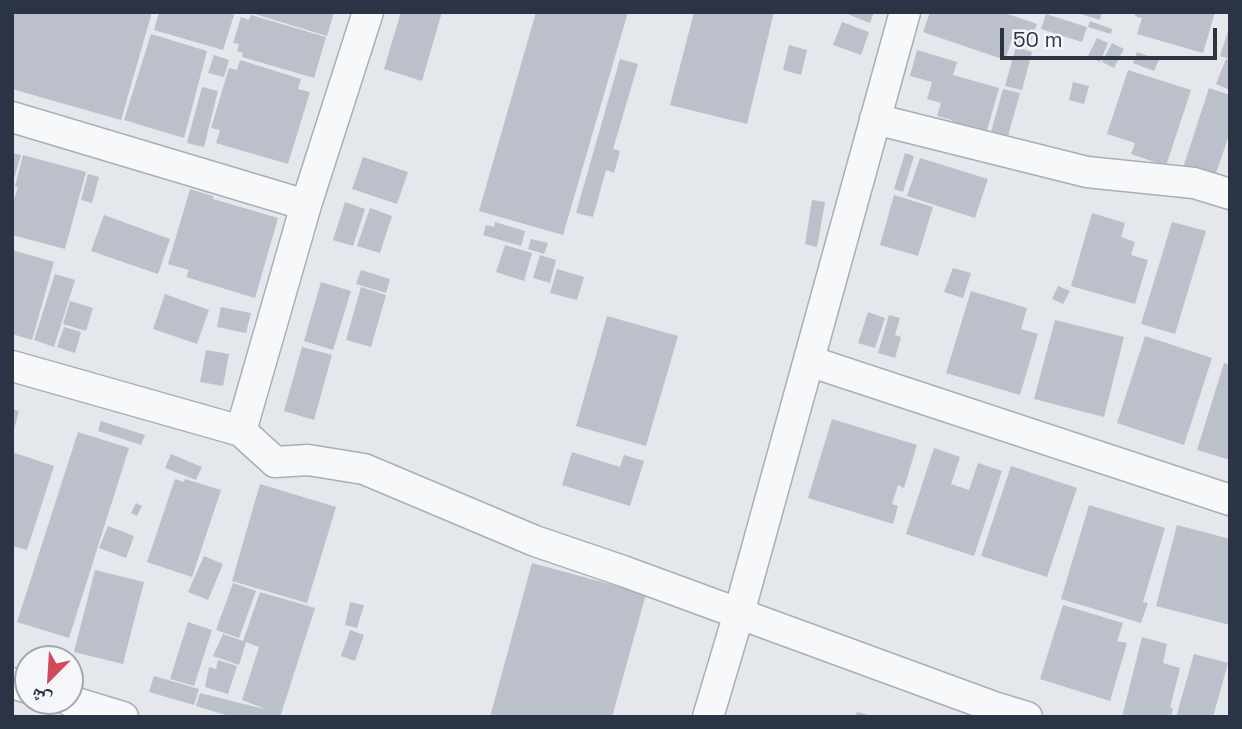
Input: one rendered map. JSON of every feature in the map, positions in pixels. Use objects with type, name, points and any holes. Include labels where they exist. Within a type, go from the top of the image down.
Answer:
[{"type":"street","points":[[242,431],[306,205],[368,12]]},
{"type":"street","points":[[708,717],[905,12]]},
{"type":"street","points":[[12,117],[306,205]]},
{"type":"street","points":[[876,120],[1087,172],[1194,183],[1230,194]]},
{"type":"street","points":[[809,361],[1230,500]]},
{"type":"street","points":[[12,366],[242,431],[275,462],[308,460],[364,469],[535,541],[1027,717]]},
{"type":"street","points":[[84,705],[123,717]]},
{"type":"building","points":[[12,12],[152,12],[121,120],[12,89]]},
{"type":"building","points":[[159,12],[235,12],[223,50],[154,30]]},
{"type":"building","points":[[248,12],[334,12],[327,36]]},
{"type":"building","points":[[401,12],[442,12],[422,81],[384,69]]},
{"type":"building","points":[[536,12],[628,12],[563,235],[479,211]]},
{"type":"building","points":[[694,12],[774,12],[747,124],[670,105]]},
{"type":"building","points":[[842,12],[874,12],[870,23]]},
{"type":"building","points":[[930,12],[1002,12],[1037,24],[1029,48],[1011,42],[1005,60],[923,32]]},
{"type":"building","points":[[1074,12],[1102,12],[1100,20]]},
{"type":"building","points":[[1136,12],[1215,12],[1203,53],[1137,34],[1142,18],[1135,16]]},
{"type":"building","points":[[1046,14],[1087,27],[1082,42],[1041,29]]},
{"type":"building","points":[[251,15],[326,37],[314,78],[242,57],[243,53],[237,51],[239,44],[233,43],[241,17],[249,20]]},
{"type":"building","points":[[1090,21],[1112,29],[1111,34],[1088,27]]},
{"type":"building","points":[[842,22],[869,32],[861,55],[833,45]]},
{"type":"building","points":[[1230,25],[1230,59],[1220,56]]},
{"type":"building","points":[[151,34],[207,51],[184,138],[124,120]]},
{"type":"building","points":[[1097,38],[1108,43],[1100,62],[1088,56]]},
{"type":"building","points":[[1112,43],[1124,49],[1114,68],[1102,62]]},
{"type":"building","points":[[789,45],[807,50],[801,75],[783,70]]},
{"type":"building","points":[[1016,47],[1032,52],[1022,90],[1005,86]]},
{"type":"building","points":[[917,50],[957,62],[953,75],[999,88],[986,134],[951,124],[952,120],[937,116],[941,103],[927,99],[932,82],[910,76]]},
{"type":"building","points":[[1137,52],[1159,60],[1154,71],[1133,63]]},
{"type":"building","points":[[214,55],[229,60],[224,77],[208,73]]},
{"type":"building","points":[[620,59],[638,64],[613,149],[620,151],[614,173],[606,170],[593,217],[576,213]]},
{"type":"building","points":[[1226,59],[1230,61],[1230,90],[1216,84]]},
{"type":"building","points":[[240,60],[301,79],[298,89],[310,92],[288,164],[216,143],[220,130],[211,128],[229,68],[237,70]]},
{"type":"building","points":[[1128,70],[1191,90],[1166,166],[1131,154],[1135,143],[1107,134]]},
{"type":"building","points":[[1073,82],[1089,86],[1084,104],[1069,100]]},
{"type":"building","points":[[202,87],[218,91],[204,147],[187,143]]},
{"type":"building","points":[[1209,88],[1230,95],[1230,132],[1213,182],[1182,171]]},
{"type":"building","points":[[1003,89],[1020,93],[1008,136],[991,132]]},
{"type":"building","points":[[12,153],[21,155],[13,182],[12,182]]},
{"type":"building","points":[[905,153],[914,156],[903,192],[894,189]]},
{"type":"building","points":[[23,155],[86,172],[65,249],[12,235],[12,205]]},
{"type":"building","points":[[363,157],[408,172],[397,204],[352,189]]},
{"type":"building","points":[[920,158],[988,179],[975,218],[907,196]]},
{"type":"building","points":[[88,174],[99,177],[92,203],[81,200]]},
{"type":"building","points":[[190,189],[213,196],[213,199],[278,218],[255,298],[186,277],[189,270],[168,264]]},
{"type":"building","points":[[894,195],[933,207],[918,256],[880,245]]},
{"type":"building","points":[[812,200],[825,202],[817,247],[805,244]]},
{"type":"building","points":[[345,202],[365,209],[353,246],[333,240]]},
{"type":"building","points":[[370,208],[392,216],[380,253],[357,246]]},
{"type":"building","points":[[1092,213],[1125,223],[1121,237],[1135,242],[1131,255],[1148,260],[1135,304],[1071,286]]},
{"type":"building","points":[[104,215],[170,239],[158,274],[91,251]]},
{"type":"building","points":[[495,222],[525,231],[521,246],[483,235],[486,225],[494,227]]},
{"type":"building","points":[[1172,222],[1206,231],[1175,334],[1141,324]]},
{"type":"building","points":[[531,239],[548,243],[544,254],[528,249]]},
{"type":"building","points":[[505,245],[532,253],[524,281],[496,272]]},
{"type":"building","points":[[12,250],[54,262],[32,340],[12,334]]},
{"type":"building","points":[[540,255],[556,260],[550,283],[533,278]]},
{"type":"building","points":[[953,268],[971,273],[963,298],[944,292]]},
{"type":"building","points":[[557,269],[584,277],[577,300],[550,293]]},
{"type":"building","points":[[361,270],[390,279],[386,293],[356,284]]},
{"type":"building","points":[[55,274],[75,280],[54,347],[34,340]]},
{"type":"building","points":[[321,282],[351,291],[333,350],[304,341]]},
{"type":"building","points":[[1058,286],[1070,291],[1063,304],[1052,299]]},
{"type":"building","points":[[361,287],[386,295],[371,347],[346,340]]},
{"type":"building","points":[[971,291],[1027,308],[1021,329],[1038,334],[1020,395],[946,373]]},
{"type":"building","points":[[165,294],[209,310],[197,344],[153,329]]},
{"type":"building","points":[[70,301],[93,308],[86,331],[63,324]]},
{"type":"building","points":[[221,307],[251,313],[246,333],[217,327]]},
{"type":"building","points":[[868,312],[885,318],[875,348],[858,343]]},
{"type":"building","points":[[889,315],[900,318],[895,335],[901,337],[895,358],[878,353]]},
{"type":"building","points":[[607,316],[678,336],[646,446],[576,426]]},
{"type":"building","points":[[1055,320],[1124,337],[1104,417],[1034,399]]},
{"type":"building","points":[[64,327],[81,332],[75,353],[57,347]]},
{"type":"building","points":[[1145,336],[1212,358],[1184,445],[1117,423]]},
{"type":"building","points":[[302,347],[332,355],[314,420],[284,411]]},
{"type":"building","points":[[206,350],[229,354],[223,386],[200,382]]},
{"type":"building","points":[[1224,363],[1230,365],[1230,460],[1197,450]]},
{"type":"building","points":[[12,409],[19,411],[13,433],[12,432]]},
{"type":"building","points":[[832,419],[917,445],[904,488],[898,485],[892,504],[898,506],[893,524],[808,498]]},
{"type":"building","points":[[101,421],[145,435],[141,445],[98,431]]},
{"type":"building","points":[[78,432],[129,448],[69,638],[17,622]]},
{"type":"building","points":[[934,448],[960,457],[951,484],[969,490],[978,463],[1002,471],[974,556],[906,534]]},
{"type":"building","points":[[12,452],[54,466],[27,550],[12,546]]},
{"type":"building","points":[[572,452],[620,467],[624,455],[644,461],[630,506],[562,485]]},
{"type":"building","points":[[171,454],[202,467],[196,480],[165,468]]},
{"type":"building","points":[[1011,466],[1077,488],[1047,577],[981,556]]},
{"type":"building","points":[[175,479],[184,482],[185,479],[221,490],[192,577],[147,562]]},
{"type":"building","points":[[260,484],[336,507],[307,603],[232,581]]},
{"type":"building","points":[[136,503],[142,506],[137,516],[131,513]]},
{"type":"building","points":[[1089,505],[1165,528],[1143,602],[1148,603],[1141,623],[1061,599]]},
{"type":"building","points":[[1177,525],[1230,539],[1230,625],[1156,606]]},
{"type":"building","points":[[108,526],[134,536],[126,558],[99,548]]},
{"type":"building","points":[[204,556],[223,564],[208,600],[188,592]]},
{"type":"building","points":[[532,563],[646,594],[612,717],[490,717]]},
{"type":"building","points":[[95,570],[144,582],[123,664],[84,654],[84,645],[76,645]]},
{"type":"building","points":[[233,583],[256,591],[239,638],[216,630]]},
{"type":"building","points":[[260,592],[315,608],[282,717],[232,717],[196,706],[200,693],[268,710],[242,700],[259,647],[246,642],[239,665],[213,656],[223,634],[243,641]]},
{"type":"building","points":[[350,602],[364,605],[357,628],[345,625]]},
{"type":"building","points":[[1063,605],[1123,623],[1117,641],[1127,643],[1110,701],[1040,679]]},
{"type":"building","points":[[188,622],[212,630],[194,686],[170,679]]},
{"type":"building","points":[[350,630],[364,635],[355,661],[341,656]]},
{"type":"building","points":[[1142,637],[1167,644],[1163,663],[1180,668],[1170,708],[1173,708],[1171,717],[1122,717]]},
{"type":"building","points":[[1194,654],[1228,663],[1213,717],[1176,717]]},
{"type":"building","points":[[218,660],[237,666],[228,694],[205,687],[209,667],[216,669]]},
{"type":"building","points":[[154,676],[199,689],[194,705],[149,692]]},
{"type":"building","points":[[857,712],[872,716],[872,717],[855,717]]}]
